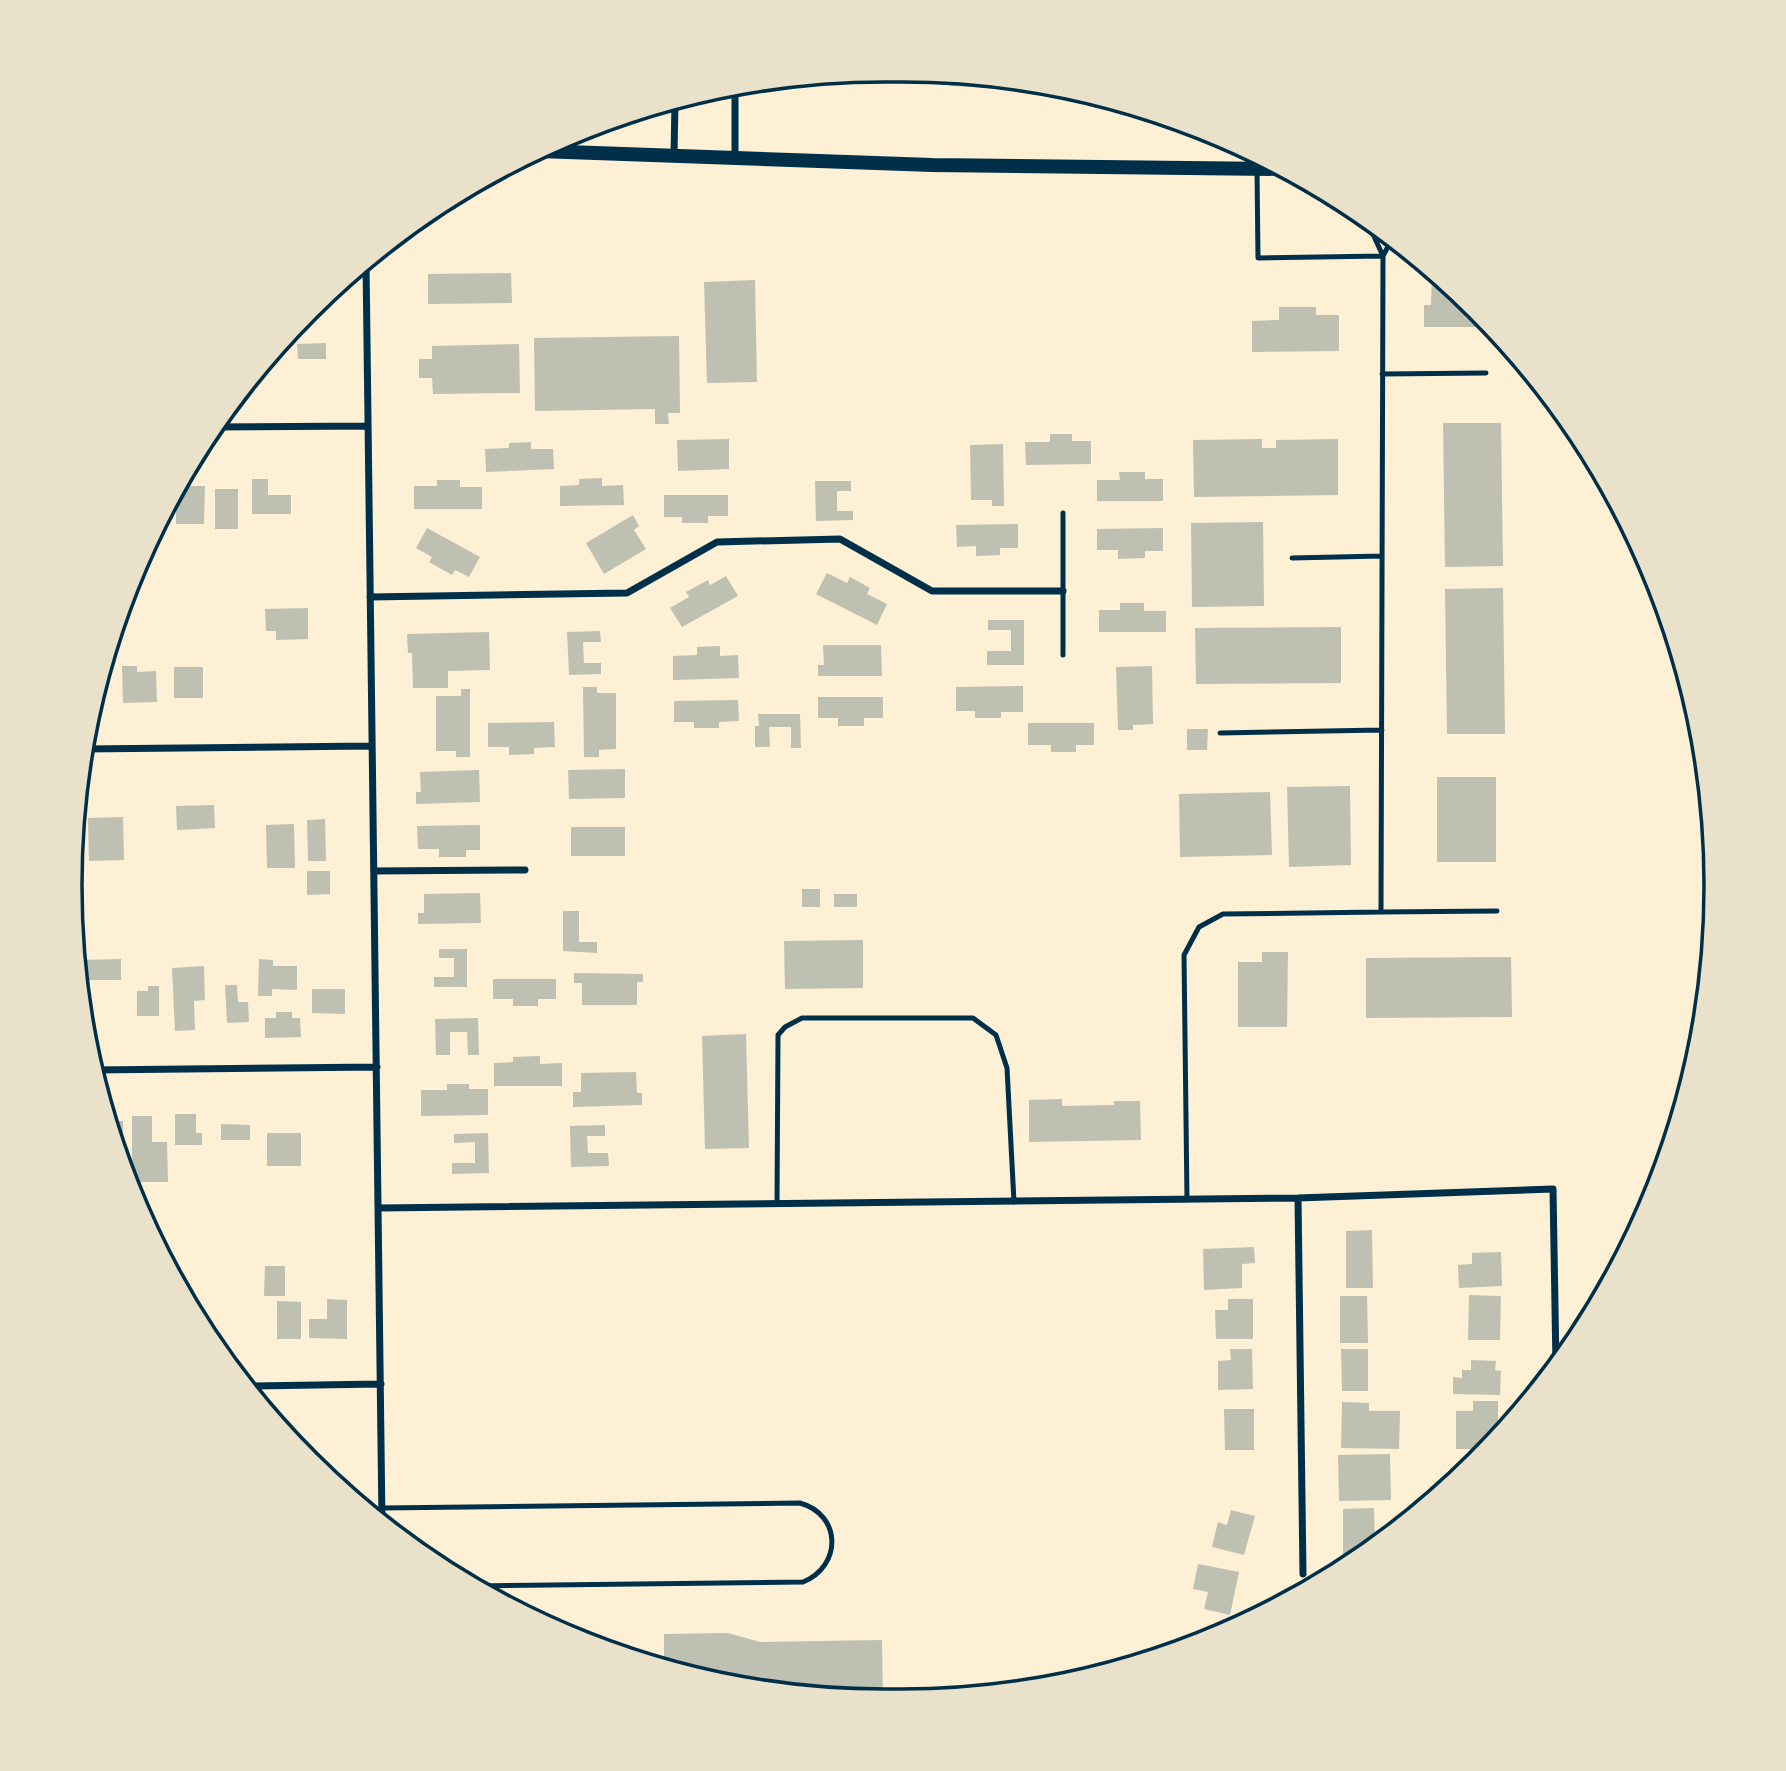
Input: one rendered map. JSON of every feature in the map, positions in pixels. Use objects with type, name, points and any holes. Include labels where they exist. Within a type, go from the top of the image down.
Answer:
[{"type":"main road","points":[[559,152],[932,165],[1262,168]]},
{"type":"street","points":[[735,97],[735,158]]},
{"type":"street","points":[[674,155],[675,111]]},
{"type":"street","points":[[366,274],[382,1508]]},
{"type":"street","points":[[227,427],[367,426]]},
{"type":"street","points":[[370,597],[627,593],[717,542],[840,539],[932,590],[1063,590]]},
{"type":"street","points":[[95,749],[371,746]]},
{"type":"street","points":[[374,871],[525,870]]},
{"type":"street","points":[[105,1070],[377,1067]]},
{"type":"street","points":[[379,1208],[1187,1200],[1553,1189],[1556,1349]]},
{"type":"street","points":[[1298,1198],[1303,1574]]},
{"type":"street","points":[[258,1386],[381,1384]]},
{"type":"lane","points":[[1257,168],[1258,258],[1383,256]]},
{"type":"lane","points":[[1375,238],[1383,256],[1381,912]]},
{"type":"lane","points":[[1383,256],[1388,247]]},
{"type":"lane","points":[[1382,374],[1486,373]]},
{"type":"lane","points":[[1063,513],[1063,655]]},
{"type":"lane","points":[[1292,558],[1382,556]]},
{"type":"lane","points":[[1220,733],[1382,730]]},
{"type":"lane","points":[[1187,1200],[1184,955],[1199,927],[1223,914],[1497,911]]},
{"type":"lane","points":[[777,1204],[779,1035],[785,1027],[802,1018],[973,1018],[996,1035],[1007,1068],[1013,1202]]},
{"type":"lane","points":[[382,1508],[800,1503],[820,1513],[828,1523],[832,1536],[830,1555],[824,1567],[803,1582],[493,1586]]},
{"type":"building","points":[[953,84],[994,88],[950,86]]},
{"type":"building","points":[[511,273],[512,303],[428,304],[428,274]]},
{"type":"building","points":[[755,280],[757,382],[707,383],[704,282]]},
{"type":"building","points":[[1432,284],[1477,327],[1424,327],[1424,305],[1431,305]]},
{"type":"building","points":[[1279,307],[1316,307],[1316,315],[1339,315],[1339,351],[1252,352],[1252,321],[1279,320]]},
{"type":"building","points":[[679,336],[680,413],[668,413],[669,424],[655,424],[655,409],[535,411],[534,338]]},
{"type":"building","points":[[326,343],[326,359],[298,359],[297,344]]},
{"type":"building","points":[[519,344],[520,393],[433,394],[432,378],[419,378],[419,359],[432,359],[432,346]]},
{"type":"building","points":[[1443,423],[1501,423],[1503,566],[1445,567]]},
{"type":"building","points":[[1050,434],[1072,434],[1072,441],[1091,441],[1091,464],[1026,465],[1025,442],[1050,442]]},
{"type":"building","points":[[729,439],[729,469],[678,471],[677,440]]},
{"type":"building","points":[[1262,439],[1262,448],[1276,448],[1276,440],[1338,439],[1338,495],[1194,497],[1193,440]]},
{"type":"building","points":[[531,442],[531,449],[553,449],[554,469],[486,472],[485,449],[509,448],[509,443]]},
{"type":"building","points":[[1003,444],[1004,506],[992,506],[992,500],[971,500],[970,445]]},
{"type":"building","points":[[1119,472],[1145,472],[1145,479],[1163,479],[1163,501],[1097,501],[1097,480],[1120,480]]},
{"type":"building","points":[[602,478],[602,486],[623,485],[624,505],[560,506],[560,486],[579,485],[579,479]]},
{"type":"building","points":[[252,479],[268,479],[268,495],[291,495],[291,514],[252,514]]},
{"type":"building","points":[[437,480],[460,480],[460,487],[482,487],[482,509],[414,509],[414,486],[437,486]]},
{"type":"building","points":[[815,481],[851,481],[851,491],[837,491],[837,511],[853,511],[853,520],[816,521]]},
{"type":"building","points":[[189,486],[205,486],[204,524],[176,524],[176,510]]},
{"type":"building","points":[[215,489],[238,489],[238,529],[215,529]]},
{"type":"building","points":[[664,495],[728,495],[728,516],[708,516],[708,523],[682,523],[682,517],[664,517]]},
{"type":"building","points":[[633,515],[639,526],[634,530],[646,549],[604,574],[586,543]]},
{"type":"building","points":[[1263,522],[1264,606],[1192,607],[1191,523]]},
{"type":"building","points":[[1018,524],[1018,548],[1000,548],[1000,555],[976,556],[976,546],[957,547],[956,525]]},
{"type":"building","points":[[427,528],[480,557],[469,577],[455,570],[452,575],[429,562],[432,557],[416,548]]},
{"type":"building","points":[[1163,528],[1163,551],[1145,551],[1145,558],[1118,559],[1118,550],[1097,550],[1097,529]]},
{"type":"building","points":[[827,573],[847,583],[850,577],[870,588],[867,594],[887,604],[877,625],[816,594]]},
{"type":"building","points":[[726,576],[738,596],[682,627],[670,608],[689,597],[686,592],[708,580],[710,585]]},
{"type":"building","points":[[1503,588],[1505,734],[1447,734],[1445,589]]},
{"type":"building","points":[[1120,603],[1144,603],[1144,611],[1166,611],[1166,632],[1099,632],[1099,610],[1120,610]]},
{"type":"building","points":[[308,608],[308,639],[276,640],[276,631],[266,631],[265,609]]},
{"type":"building","points":[[988,620],[1024,620],[1024,665],[987,665],[987,651],[1011,651],[1011,630],[988,630]]},
{"type":"building","points":[[1341,627],[1341,683],[1196,684],[1195,628]]},
{"type":"building","points":[[600,631],[601,642],[583,642],[584,663],[601,663],[601,674],[569,675],[567,632]]},
{"type":"building","points":[[489,632],[490,670],[448,671],[448,688],[413,688],[412,653],[408,653],[407,634]]},
{"type":"building","points":[[823,645],[881,645],[882,676],[818,676],[818,665],[824,665]]},
{"type":"building","points":[[720,646],[720,656],[738,655],[739,678],[673,680],[673,656],[697,655],[697,647]]},
{"type":"building","points":[[122,666],[137,666],[137,672],[156,671],[157,702],[123,703]]},
{"type":"building","points":[[1152,666],[1153,724],[1133,725],[1133,730],[1118,730],[1116,667]]},
{"type":"building","points":[[174,667],[203,667],[203,698],[174,698]]},
{"type":"building","points":[[1023,686],[1023,712],[1001,712],[1001,718],[975,718],[975,711],[956,711],[956,687]]},
{"type":"building","points":[[583,687],[597,687],[597,693],[616,693],[616,749],[599,750],[599,757],[584,757]]},
{"type":"building","points":[[461,689],[470,689],[470,757],[456,757],[456,751],[436,751],[436,696],[461,696]]},
{"type":"building","points":[[818,697],[883,697],[883,718],[864,718],[864,726],[838,726],[838,718],[818,718]]},
{"type":"building","points":[[738,700],[739,721],[719,722],[719,728],[694,728],[694,722],[674,722],[674,701]]},
{"type":"building","points":[[758,714],[800,714],[801,748],[791,748],[791,727],[769,727],[770,747],[755,747]]},
{"type":"building","points":[[554,722],[555,747],[534,748],[534,754],[509,755],[509,747],[488,747],[488,723]]},
{"type":"building","points":[[1028,723],[1094,723],[1094,745],[1076,745],[1076,752],[1051,752],[1051,745],[1028,745]]},
{"type":"building","points":[[1187,729],[1208,729],[1207,750],[1187,750]]},
{"type":"building","points":[[625,769],[625,798],[569,799],[568,770]]},
{"type":"building","points":[[479,770],[480,802],[416,804],[416,792],[421,792],[420,772]]},
{"type":"building","points":[[1437,777],[1496,777],[1496,862],[1437,862]]},
{"type":"building","points":[[1350,786],[1351,865],[1289,867],[1287,787]]},
{"type":"building","points":[[1270,792],[1272,855],[1180,857],[1179,794]]},
{"type":"building","points":[[214,805],[215,828],[177,830],[176,806]]},
{"type":"building","points":[[123,817],[124,860],[89,861],[88,818]]},
{"type":"building","points":[[325,819],[326,861],[308,861],[307,820]]},
{"type":"building","points":[[294,824],[295,868],[267,868],[266,825]]},
{"type":"building","points":[[480,825],[480,850],[466,850],[466,857],[439,857],[439,849],[418,849],[417,826]]},
{"type":"building","points":[[571,827],[625,827],[625,856],[571,856]]},
{"type":"building","points":[[307,871],[330,871],[330,894],[307,895]]},
{"type":"building","points":[[802,889],[820,889],[820,907],[802,907]]},
{"type":"building","points":[[480,893],[481,923],[418,924],[418,913],[424,913],[424,894]]},
{"type":"building","points":[[834,894],[857,894],[857,907],[834,907]]},
{"type":"building","points":[[563,911],[579,911],[579,942],[597,942],[597,953],[563,951]]},
{"type":"building","points":[[863,940],[863,988],[785,989],[784,941]]},
{"type":"building","points":[[439,949],[467,949],[467,987],[434,987],[434,977],[454,977],[454,958],[439,958]]},
{"type":"building","points":[[1262,952],[1288,952],[1287,1027],[1238,1027],[1238,962],[1262,962]]},
{"type":"building","points":[[1511,957],[1512,1017],[1366,1018],[1366,958]]},
{"type":"building","points":[[121,959],[121,980],[88,980],[86,960]]},
{"type":"building","points":[[259,959],[273,960],[273,966],[297,966],[297,990],[272,989],[272,996],[258,996]]},
{"type":"building","points":[[204,966],[205,1000],[194,1001],[195,1030],[175,1031],[172,968]]},
{"type":"building","points":[[574,973],[643,974],[643,982],[637,982],[637,1005],[582,1005],[582,983],[574,983]]},
{"type":"building","points":[[493,979],[556,979],[556,999],[538,999],[538,1006],[513,1006],[513,999],[493,999]]},
{"type":"building","points":[[225,985],[237,985],[238,1002],[248,1002],[249,1022],[227,1023]]},
{"type":"building","points":[[148,986],[159,986],[159,1016],[137,1016],[137,991],[148,991]]},
{"type":"building","points":[[312,989],[345,989],[345,1014],[312,1013]]},
{"type":"building","points":[[276,1012],[292,1012],[292,1018],[300,1018],[301,1037],[265,1038],[265,1018],[276,1018]]},
{"type":"building","points":[[478,1018],[479,1055],[468,1055],[467,1032],[450,1032],[450,1055],[436,1055],[435,1019]]},
{"type":"building","points":[[746,1034],[749,1148],[705,1149],[702,1036]]},
{"type":"building","points":[[540,1056],[540,1064],[562,1063],[562,1086],[494,1086],[494,1063],[513,1062],[513,1057]]},
{"type":"building","points":[[636,1072],[637,1093],[642,1093],[642,1105],[573,1107],[573,1092],[581,1092],[581,1073]]},
{"type":"building","points":[[447,1084],[469,1084],[469,1089],[488,1089],[488,1115],[421,1116],[421,1090],[447,1090]]},
{"type":"building","points":[[1062,1099],[1062,1106],[1114,1105],[1114,1101],[1140,1101],[1141,1140],[1029,1142],[1029,1100]]},
{"type":"building","points":[[175,1114],[196,1114],[196,1133],[202,1133],[202,1145],[175,1145]]},
{"type":"building","points":[[132,1116],[152,1116],[152,1142],[167,1142],[168,1182],[139,1182],[132,1163]]},
{"type":"building","points":[[118,1121],[123,1121],[123,1137]]},
{"type":"building","points":[[221,1124],[250,1125],[250,1140],[221,1140]]},
{"type":"building","points":[[605,1125],[605,1136],[587,1136],[588,1153],[608,1153],[609,1166],[571,1167],[570,1126]]},
{"type":"building","points":[[267,1133],[301,1133],[301,1166],[267,1166]]},
{"type":"building","points":[[488,1133],[489,1173],[452,1174],[452,1163],[475,1163],[475,1142],[454,1143],[454,1134]]},
{"type":"building","points":[[1372,1230],[1373,1288],[1346,1288],[1346,1231]]},
{"type":"building","points":[[1254,1247],[1255,1263],[1242,1264],[1242,1288],[1204,1290],[1203,1249]]},
{"type":"building","points":[[1501,1252],[1502,1286],[1459,1288],[1458,1265],[1472,1264],[1472,1253]]},
{"type":"building","points":[[265,1266],[285,1266],[285,1296],[264,1296]]},
{"type":"building","points":[[1469,1295],[1501,1296],[1500,1340],[1468,1340]]},
{"type":"building","points":[[1340,1296],[1367,1296],[1368,1343],[1340,1343]]},
{"type":"building","points":[[327,1299],[347,1300],[347,1339],[309,1338],[309,1319],[327,1319]]},
{"type":"building","points":[[1228,1299],[1253,1299],[1253,1339],[1216,1339],[1215,1310],[1228,1310]]},
{"type":"building","points":[[277,1301],[301,1302],[301,1339],[277,1339]]},
{"type":"building","points":[[1230,1349],[1252,1349],[1253,1389],[1218,1390],[1218,1361],[1231,1360]]},
{"type":"building","points":[[1341,1349],[1368,1349],[1368,1391],[1342,1391]]},
{"type":"building","points":[[1471,1360],[1496,1361],[1495,1370],[1501,1371],[1500,1395],[1453,1394],[1453,1377],[1462,1378],[1462,1370],[1471,1370]]},
{"type":"building","points":[[1473,1401],[1498,1401],[1498,1421],[1472,1449],[1456,1449],[1456,1411],[1473,1411]]},
{"type":"building","points":[[1342,1402],[1369,1403],[1369,1411],[1400,1411],[1399,1449],[1341,1448]]},
{"type":"building","points":[[1224,1409],[1254,1409],[1254,1450],[1225,1450]]},
{"type":"building","points":[[1390,1454],[1391,1500],[1339,1501],[1338,1455]]},
{"type":"building","points":[[1374,1508],[1375,1533],[1345,1554],[1343,1554],[1343,1509]]},
{"type":"building","points":[[1231,1510],[1255,1516],[1244,1555],[1212,1547],[1218,1522],[1227,1525]]},
{"type":"building","points":[[1198,1564],[1239,1572],[1230,1615],[1204,1609],[1208,1592],[1193,1589]]},
{"type":"building","points":[[728,1633],[760,1642],[882,1640],[883,1688],[781,1682],[678,1661],[664,1657],[664,1634]]}]
